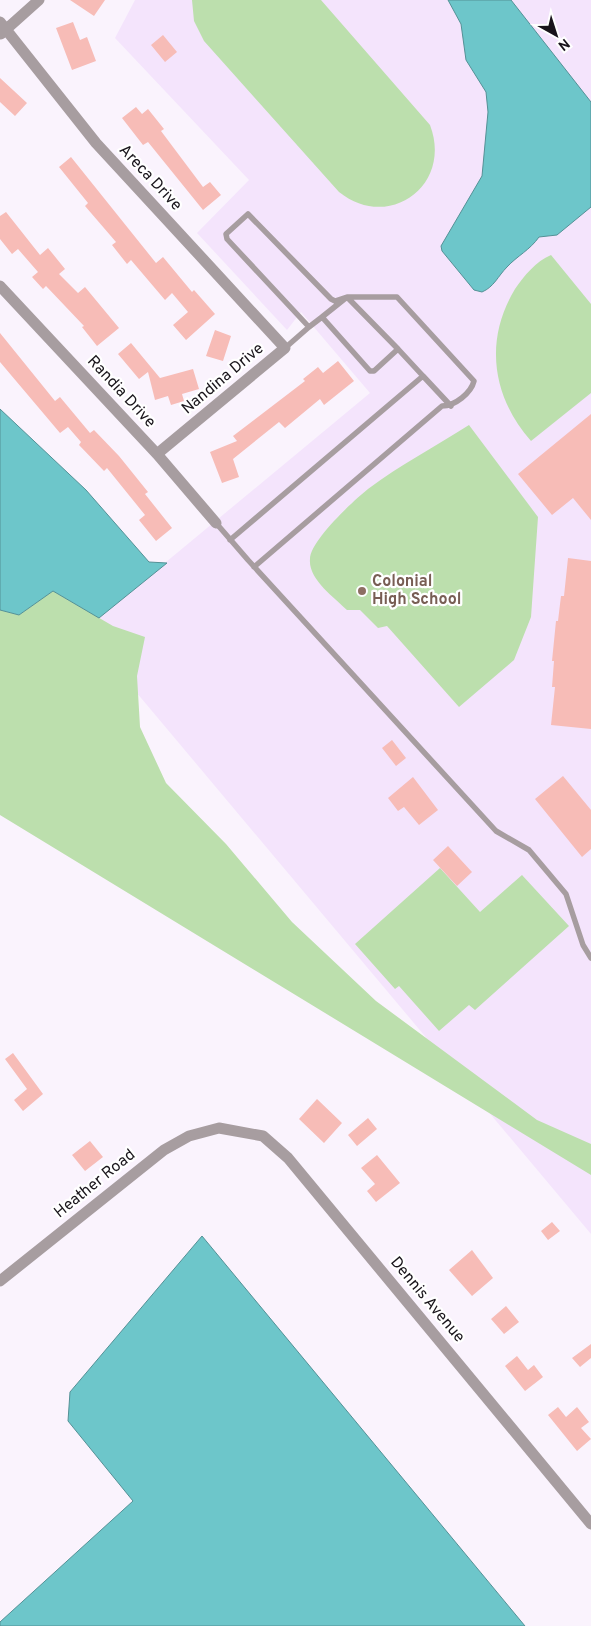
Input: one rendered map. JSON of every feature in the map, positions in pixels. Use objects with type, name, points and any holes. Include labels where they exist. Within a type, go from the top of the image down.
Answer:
[{"type":"street","points":[[2,29],[38,0]]},
{"type":"street","name":"Areca Drive","points":[[2,29],[96,143],[285,348]]},
{"type":"street","name":"Randia Drive","points":[[0,286],[157,454],[216,522]]},
{"type":"street","name":"Nandina Drive","points":[[157,454],[285,348]]},
{"type":"street","name":"Heather Road","points":[[0,1281],[164,1150],[189,1136],[219,1128]]},
{"type":"street","name":"Dennis Avenue","points":[[219,1128],[263,1136],[288,1158],[591,1524]]},
{"type":"lane","points":[[254,567],[442,406],[451,406],[472,388],[474,381],[397,297],[347,297],[335,301],[330,299],[248,214],[226,234],[227,239],[310,327]]},
{"type":"lane","points":[[285,348],[347,297]]},
{"type":"lane","points":[[347,297],[451,406]]},
{"type":"lane","points":[[322,317],[370,370],[374,371],[398,349]]},
{"type":"lane","points":[[230,540],[423,376]]},
{"type":"lane","points":[[216,522],[254,567],[496,831],[529,850],[566,894],[584,945],[591,958]]},
{"type":"shaded area","name":"Colonial High School","points":[[135,0],[591,0],[591,1234],[84,630],[370,393],[301,312],[287,330],[197,233],[249,180],[115,38]]},
{"type":"green space","points":[[192,0],[321,0],[430,125],[435,147],[433,166],[424,183],[412,196],[396,204],[378,207],[358,203],[339,192],[204,41],[194,21]]},
{"type":"green space","points":[[551,255],[591,304],[591,393],[531,441],[518,424],[508,406],[497,368],[496,348],[505,308],[515,289],[535,265]]},
{"type":"green space","points":[[469,425],[538,517],[531,617],[514,660],[459,707],[387,626],[378,628],[360,610],[347,610],[329,593],[313,574],[310,559],[317,542],[343,511],[361,494]]},
{"type":"green space","points":[[53,591],[113,626],[145,637],[137,676],[140,727],[166,783],[226,844],[292,922],[376,1001],[537,1120],[591,1144],[591,1175],[0,815],[0,610],[19,615]]},
{"type":"green space","points":[[440,868],[480,912],[522,875],[569,926],[475,1010],[469,1005],[439,1031],[399,986],[395,989],[355,944]]},
{"type":"water","points":[[448,0],[511,0],[591,102],[591,207],[557,235],[539,237],[532,246],[507,267],[493,284],[482,292],[474,290],[442,251],[441,246],[482,176],[488,112],[486,92],[466,60],[461,24]]},
{"type":"water","points":[[0,409],[86,490],[149,562],[167,563],[99,618],[53,591],[19,615],[0,610]]},
{"type":"water","points":[[202,1236],[525,1626],[0,1626],[0,1622],[133,1501],[68,1421],[70,1392]]},
{"type":"building","points":[[70,0],[105,0],[94,16]]},
{"type":"building","points":[[73,22],[80,40],[87,37],[96,61],[72,70],[56,28]]},
{"type":"building","points":[[163,35],[177,52],[165,62],[151,45]]},
{"type":"building","points":[[0,78],[27,103],[15,116],[0,102]]},
{"type":"building","points":[[136,107],[142,114],[148,109],[164,129],[161,131],[203,187],[210,182],[221,195],[203,210],[148,142],[143,145],[122,118]]},
{"type":"building","points":[[71,157],[156,263],[163,257],[192,292],[194,290],[215,314],[186,340],[173,325],[188,312],[172,293],[165,300],[131,260],[127,264],[112,245],[116,242],[85,206],[88,203],[59,167]]},
{"type":"building","points":[[6,212],[40,255],[48,248],[65,269],[59,274],[78,293],[85,287],[119,328],[97,346],[82,327],[84,326],[46,286],[43,289],[32,277],[38,272],[18,249],[12,254],[0,239],[0,216]]},
{"type":"building","points":[[215,330],[231,336],[223,361],[206,356]]},
{"type":"building","points":[[0,333],[55,401],[60,397],[90,433],[94,430],[119,456],[148,492],[145,494],[172,528],[156,541],[139,520],[145,515],[107,468],[104,471],[79,445],[81,442],[68,427],[60,433],[0,362]]},
{"type":"building","points":[[131,343],[160,378],[193,369],[199,389],[182,394],[184,401],[171,405],[168,396],[155,400],[148,372],[139,379],[118,354]]},
{"type":"building","points":[[338,361],[354,381],[324,405],[320,399],[285,428],[279,422],[233,459],[239,477],[222,483],[210,452],[237,441],[233,436],[305,381],[303,379],[318,367],[323,373]]},
{"type":"building","points":[[591,414],[591,520],[573,498],[552,515],[518,474]]},
{"type":"building","points":[[568,558],[591,561],[591,729],[551,725],[555,687],[552,687],[554,661],[552,661],[556,621],[558,621],[561,596],[564,596]]},
{"type":"building","points":[[392,740],[406,758],[396,766],[382,748]]},
{"type":"building","points":[[563,776],[591,810],[591,849],[582,857],[535,799]]},
{"type":"building","points":[[413,777],[438,810],[419,825],[404,807],[398,811],[388,798]]},
{"type":"building","points":[[448,846],[472,872],[457,886],[433,860]]},
{"type":"building","points":[[13,1053],[43,1094],[23,1111],[14,1100],[27,1089],[5,1059]]},
{"type":"building","points":[[317,1099],[342,1123],[324,1143],[299,1119]]},
{"type":"building","points":[[368,1118],[377,1129],[357,1146],[348,1135]]},
{"type":"building","points":[[90,1141],[103,1157],[85,1171],[72,1155]]},
{"type":"building","points":[[377,1155],[400,1183],[376,1202],[367,1191],[375,1184],[361,1168]]},
{"type":"building","points":[[552,1222],[560,1231],[548,1240],[541,1231]]},
{"type":"building","points":[[472,1250],[493,1278],[472,1296],[449,1270]]},
{"type":"building","points":[[506,1306],[519,1322],[504,1334],[491,1319]]},
{"type":"building","points":[[591,1344],[591,1358],[580,1367],[572,1358]]},
{"type":"building","points":[[517,1356],[528,1370],[534,1365],[543,1377],[525,1391],[505,1366]]},
{"type":"building","points":[[558,1407],[566,1417],[577,1407],[589,1422],[581,1428],[591,1439],[577,1451],[548,1415]]},
{"type":"place","name":"Colonial High School","points":[[362,591]]}]
